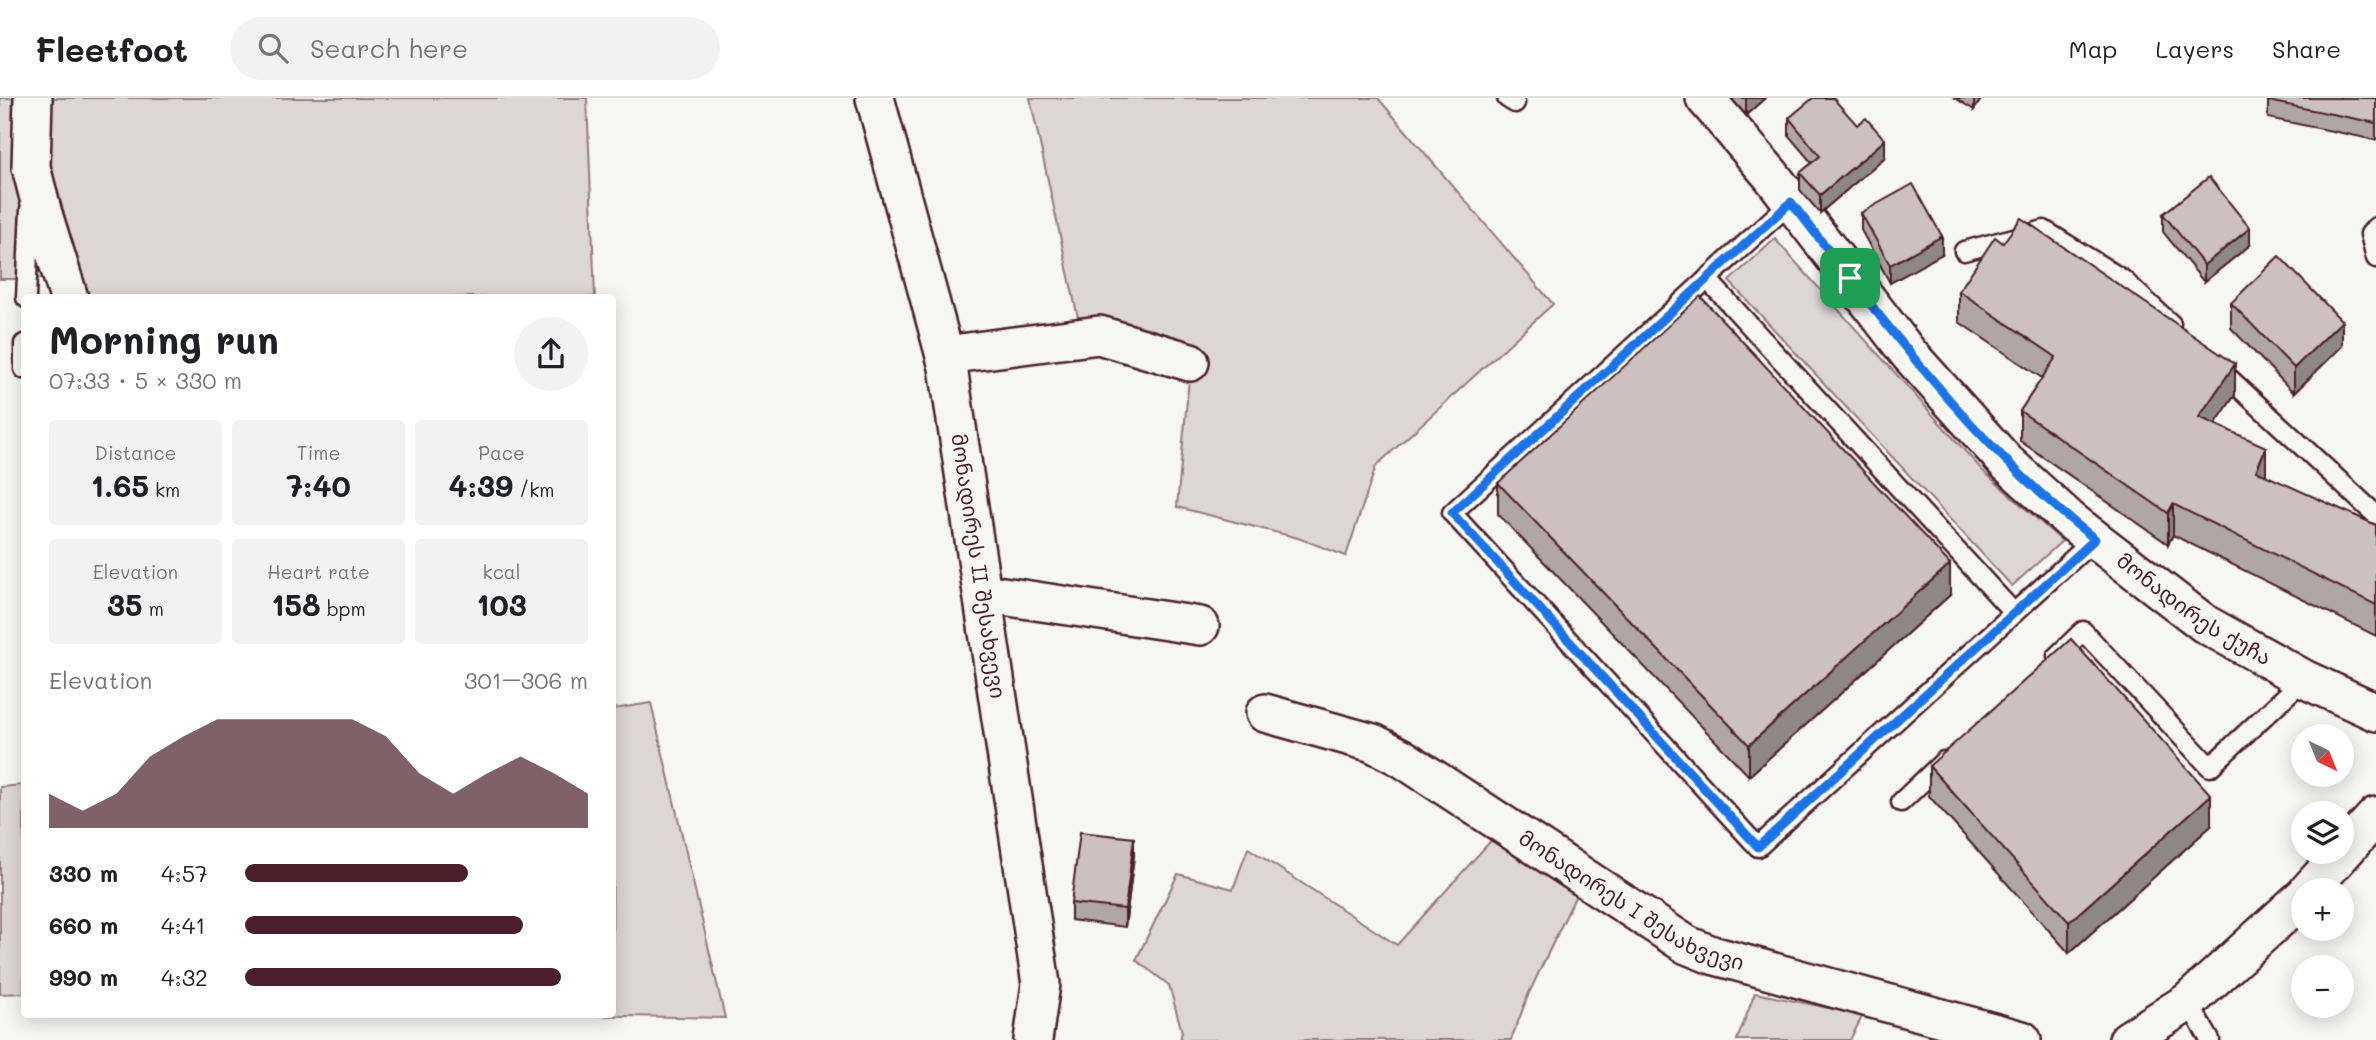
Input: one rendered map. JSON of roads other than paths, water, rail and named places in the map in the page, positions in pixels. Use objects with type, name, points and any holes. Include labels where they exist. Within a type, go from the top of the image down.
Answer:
[{"type":"street","points":[[33,98],[31,167],[68,294]]},
{"type":"street","name":"მონადირეს II შესახვევი","points":[[875,98],[945,355],[1041,984],[1033,1040]]},
{"type":"street","name":"მონადირეს ქუჩა","points":[[1705,98],[1791,202],[1909,354],[1997,452],[2071,521],[2206,624],[2304,679],[2376,712]]},
{"type":"street","points":[[945,355],[1099,335],[1190,362]]},
{"type":"street","points":[[983,593],[1200,626]]},
{"type":"street","name":"მონადირეს I შესახვევი","points":[[1265,713],[1373,743],[1402,758],[1687,945],[1712,955],[2022,1040]]},
{"type":"street","points":[[2320,878],[2376,816]]},
{"type":"street","points":[[2128,1040],[2188,1002],[2291,908]]},
{"type":"lane","points":[[26,294],[31,167]]},
{"type":"lane","points":[[1791,202],[1452,513],[1758,847],[2095,539]]},
{"type":"lane","points":[[2376,227],[2370,234],[2376,258]]},
{"type":"lane","points":[[1964,251],[2044,230],[2122,279],[2183,335]]},
{"type":"lane","points":[[1707,279],[2014,613]]},
{"type":"lane","points":[[2203,354],[2376,515]]},
{"type":"lane","points":[[2042,669],[2083,631],[2210,766],[2304,679]]},
{"type":"lane","points":[[1900,802],[1961,745]]},
{"type":"lane","points":[[2188,1002],[2210,1040]]}]
